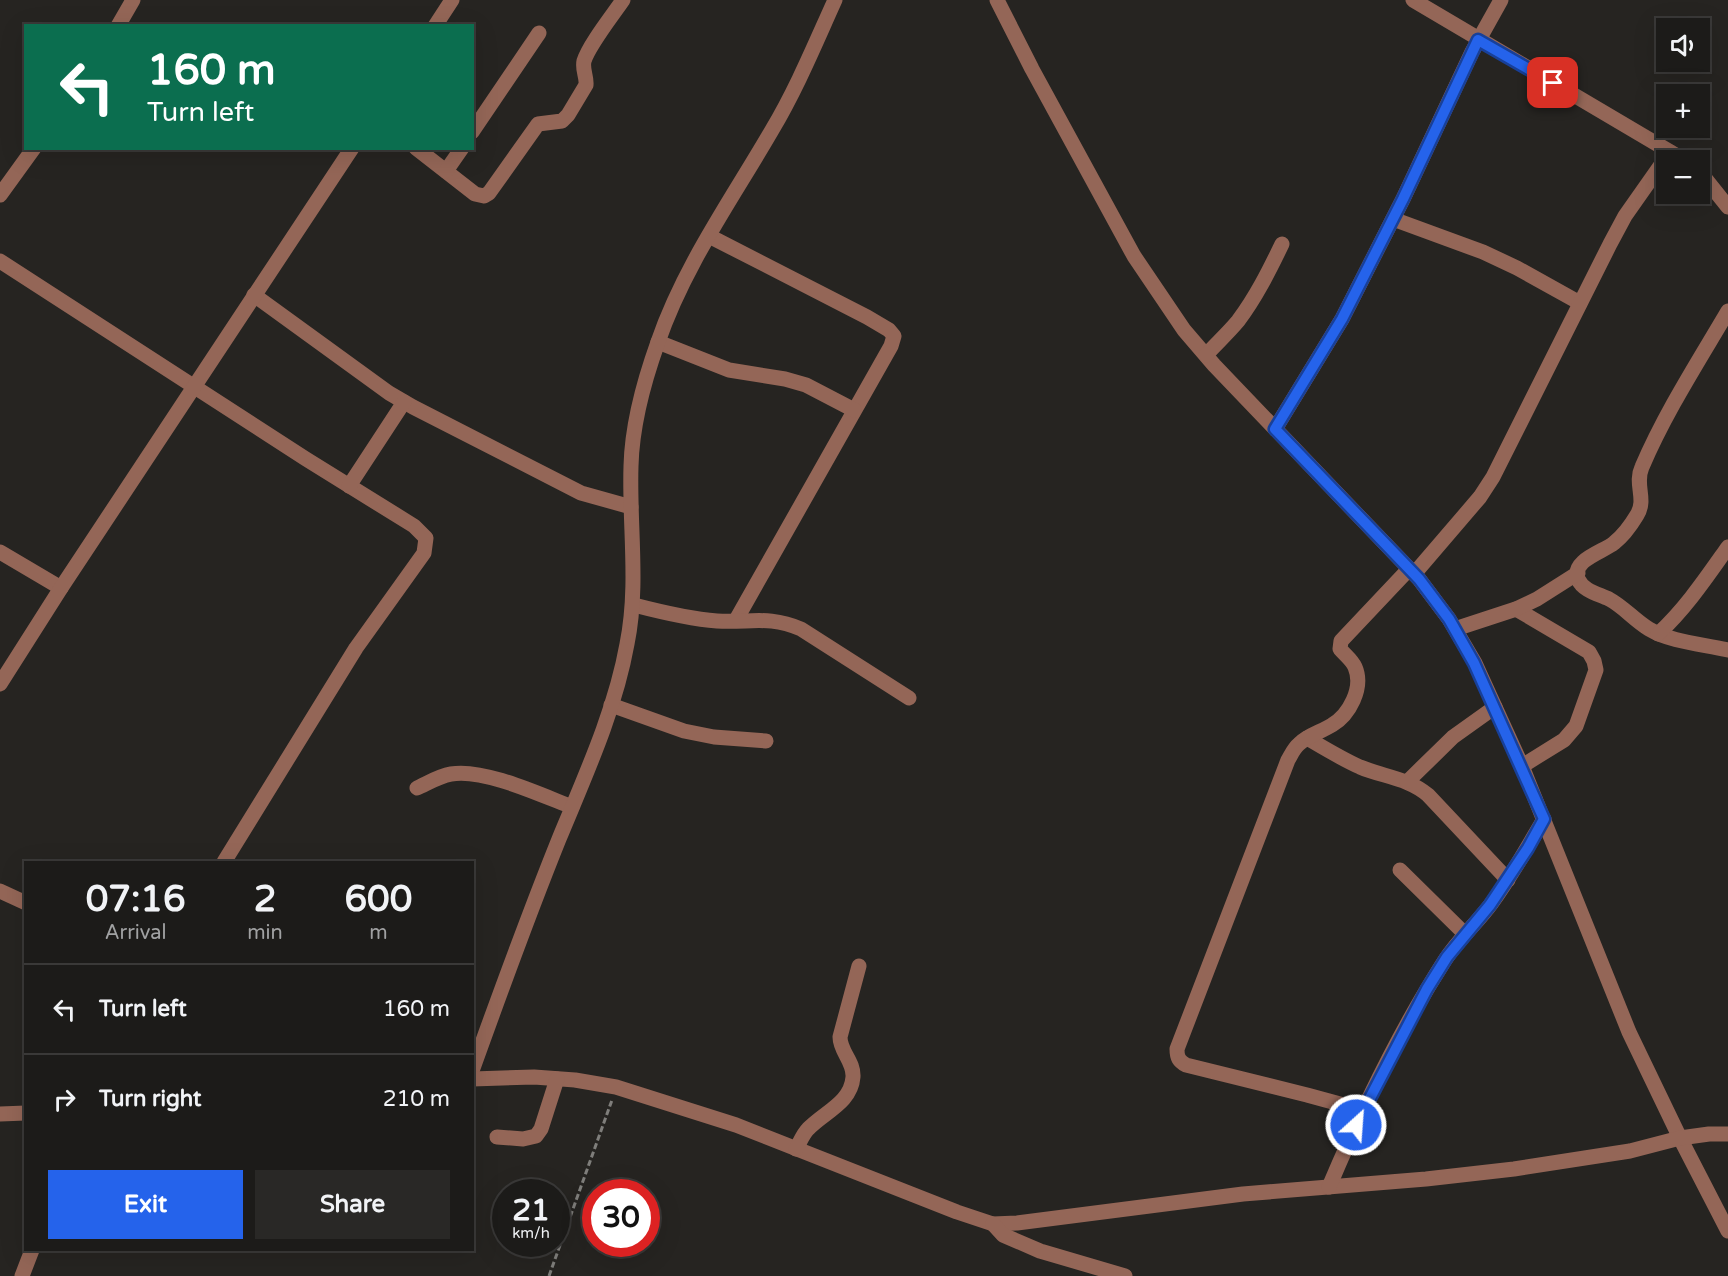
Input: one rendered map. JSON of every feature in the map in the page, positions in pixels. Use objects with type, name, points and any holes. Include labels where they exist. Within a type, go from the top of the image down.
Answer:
[{"type":"street","points":[[119,24],[133,0]]},
{"type":"street","points":[[436,24],[452,0]]},
{"type":"street","points":[[419,150],[479,196],[489,193],[538,124],[562,121],[568,115],[586,85],[587,80],[583,68],[586,56],[622,0]]},
{"type":"street","points":[[474,1065],[520,935],[610,705],[627,646],[634,605],[631,462],[638,410],[658,342],[680,291],[709,236],[783,110],[834,0]]},
{"type":"street","points":[[997,0],[1134,256],[1184,330],[1412,572],[1455,628],[1474,663],[1522,766],[1629,1032],[1728,1231]]},
{"type":"street","points":[[1413,0],[1667,150]]},
{"type":"street","points":[[1275,429],[1342,319],[1393,219],[1478,40],[1502,0]]},
{"type":"street","points":[[474,129],[539,33]]},
{"type":"street","points":[[0,195],[33,150]]},
{"type":"street","points":[[0,684],[351,150]]},
{"type":"street","points":[[446,171],[461,150]]},
{"type":"street","points":[[1362,1110],[1186,1065],[1180,1062],[1177,1056],[1180,1041],[1288,760],[1297,745],[1333,725],[1353,702],[1357,688],[1356,669],[1340,649],[1341,641],[1412,572],[1480,497],[1493,477],[1625,216],[1656,172]]},
{"type":"street","points":[[1710,184],[1728,207]]},
{"type":"street","points":[[1393,219],[1483,252],[1580,303]]},
{"type":"street","points":[[709,236],[867,317],[892,332],[894,336],[891,346],[736,620]]},
{"type":"street","points":[[1206,355],[1236,323],[1250,304],[1264,282],[1282,244]]},
{"type":"street","points":[[0,261],[422,532],[426,538],[424,553],[356,648],[225,861]]},
{"type":"street","points":[[254,295],[404,402],[557,482],[581,493],[631,507]]},
{"type":"street","points":[[1728,311],[1663,424],[1640,470],[1638,478],[1642,499],[1637,515],[1614,543],[1586,560],[1578,573],[1578,579],[1582,585],[1617,604],[1658,634],[1728,650]]},
{"type":"street","points":[[658,342],[729,370],[785,379],[806,385],[854,410]]},
{"type":"street","points":[[349,486],[404,402]]},
{"type":"street","points":[[1658,634],[1696,592],[1728,547]]},
{"type":"street","points":[[0,552],[61,588]]},
{"type":"street","points":[[1455,628],[1516,609],[1537,599],[1578,573]]},
{"type":"street","points":[[634,605],[688,617],[719,621],[768,620],[793,625],[909,698]]},
{"type":"street","points":[[1516,609],[1588,652],[1594,661],[1596,670],[1576,726],[1564,740],[1522,766]]},
{"type":"street","points":[[610,705],[684,731],[714,737],[766,741]]},
{"type":"street","points":[[1407,782],[1453,737],[1495,707]]},
{"type":"street","points":[[1307,738],[1361,767],[1418,786],[1508,879]]},
{"type":"street","points":[[417,788],[452,774],[468,773],[487,777],[572,807]]},
{"type":"street","points":[[1329,1187],[1362,1110],[1427,989],[1447,957],[1490,905],[1508,879],[1544,819]]},
{"type":"street","points":[[1400,870],[1465,934]]},
{"type":"street","points":[[0,891],[24,902]]},
{"type":"street","points":[[796,1149],[810,1127],[842,1100],[849,1091],[853,1077],[852,1066],[840,1044],[840,1037],[859,966]]},
{"type":"street","points":[[474,1079],[575,1080],[616,1087],[726,1121],[988,1223],[1003,1235],[1017,1242],[1096,1272],[1125,1276]]},
{"type":"street","points":[[497,1137],[530,1139],[536,1136],[541,1129],[557,1079]]},
{"type":"street","points":[[0,1114],[24,1113]]},
{"type":"street","points":[[988,1223],[1017,1223],[1243,1194],[1426,1179],[1565,1162],[1680,1138],[1728,1134]]},
{"type":"street","points":[[22,1276],[32,1251]]},
{"type":"path","points":[[549,1276],[616,1087]]},
{"type":"route","points":[[1356,1125],[1427,989],[1447,957],[1490,905],[1508,879],[1544,819],[1474,663],[1449,619],[1419,579],[1275,429],[1342,319],[1403,199],[1478,40],[1553,83]]}]
